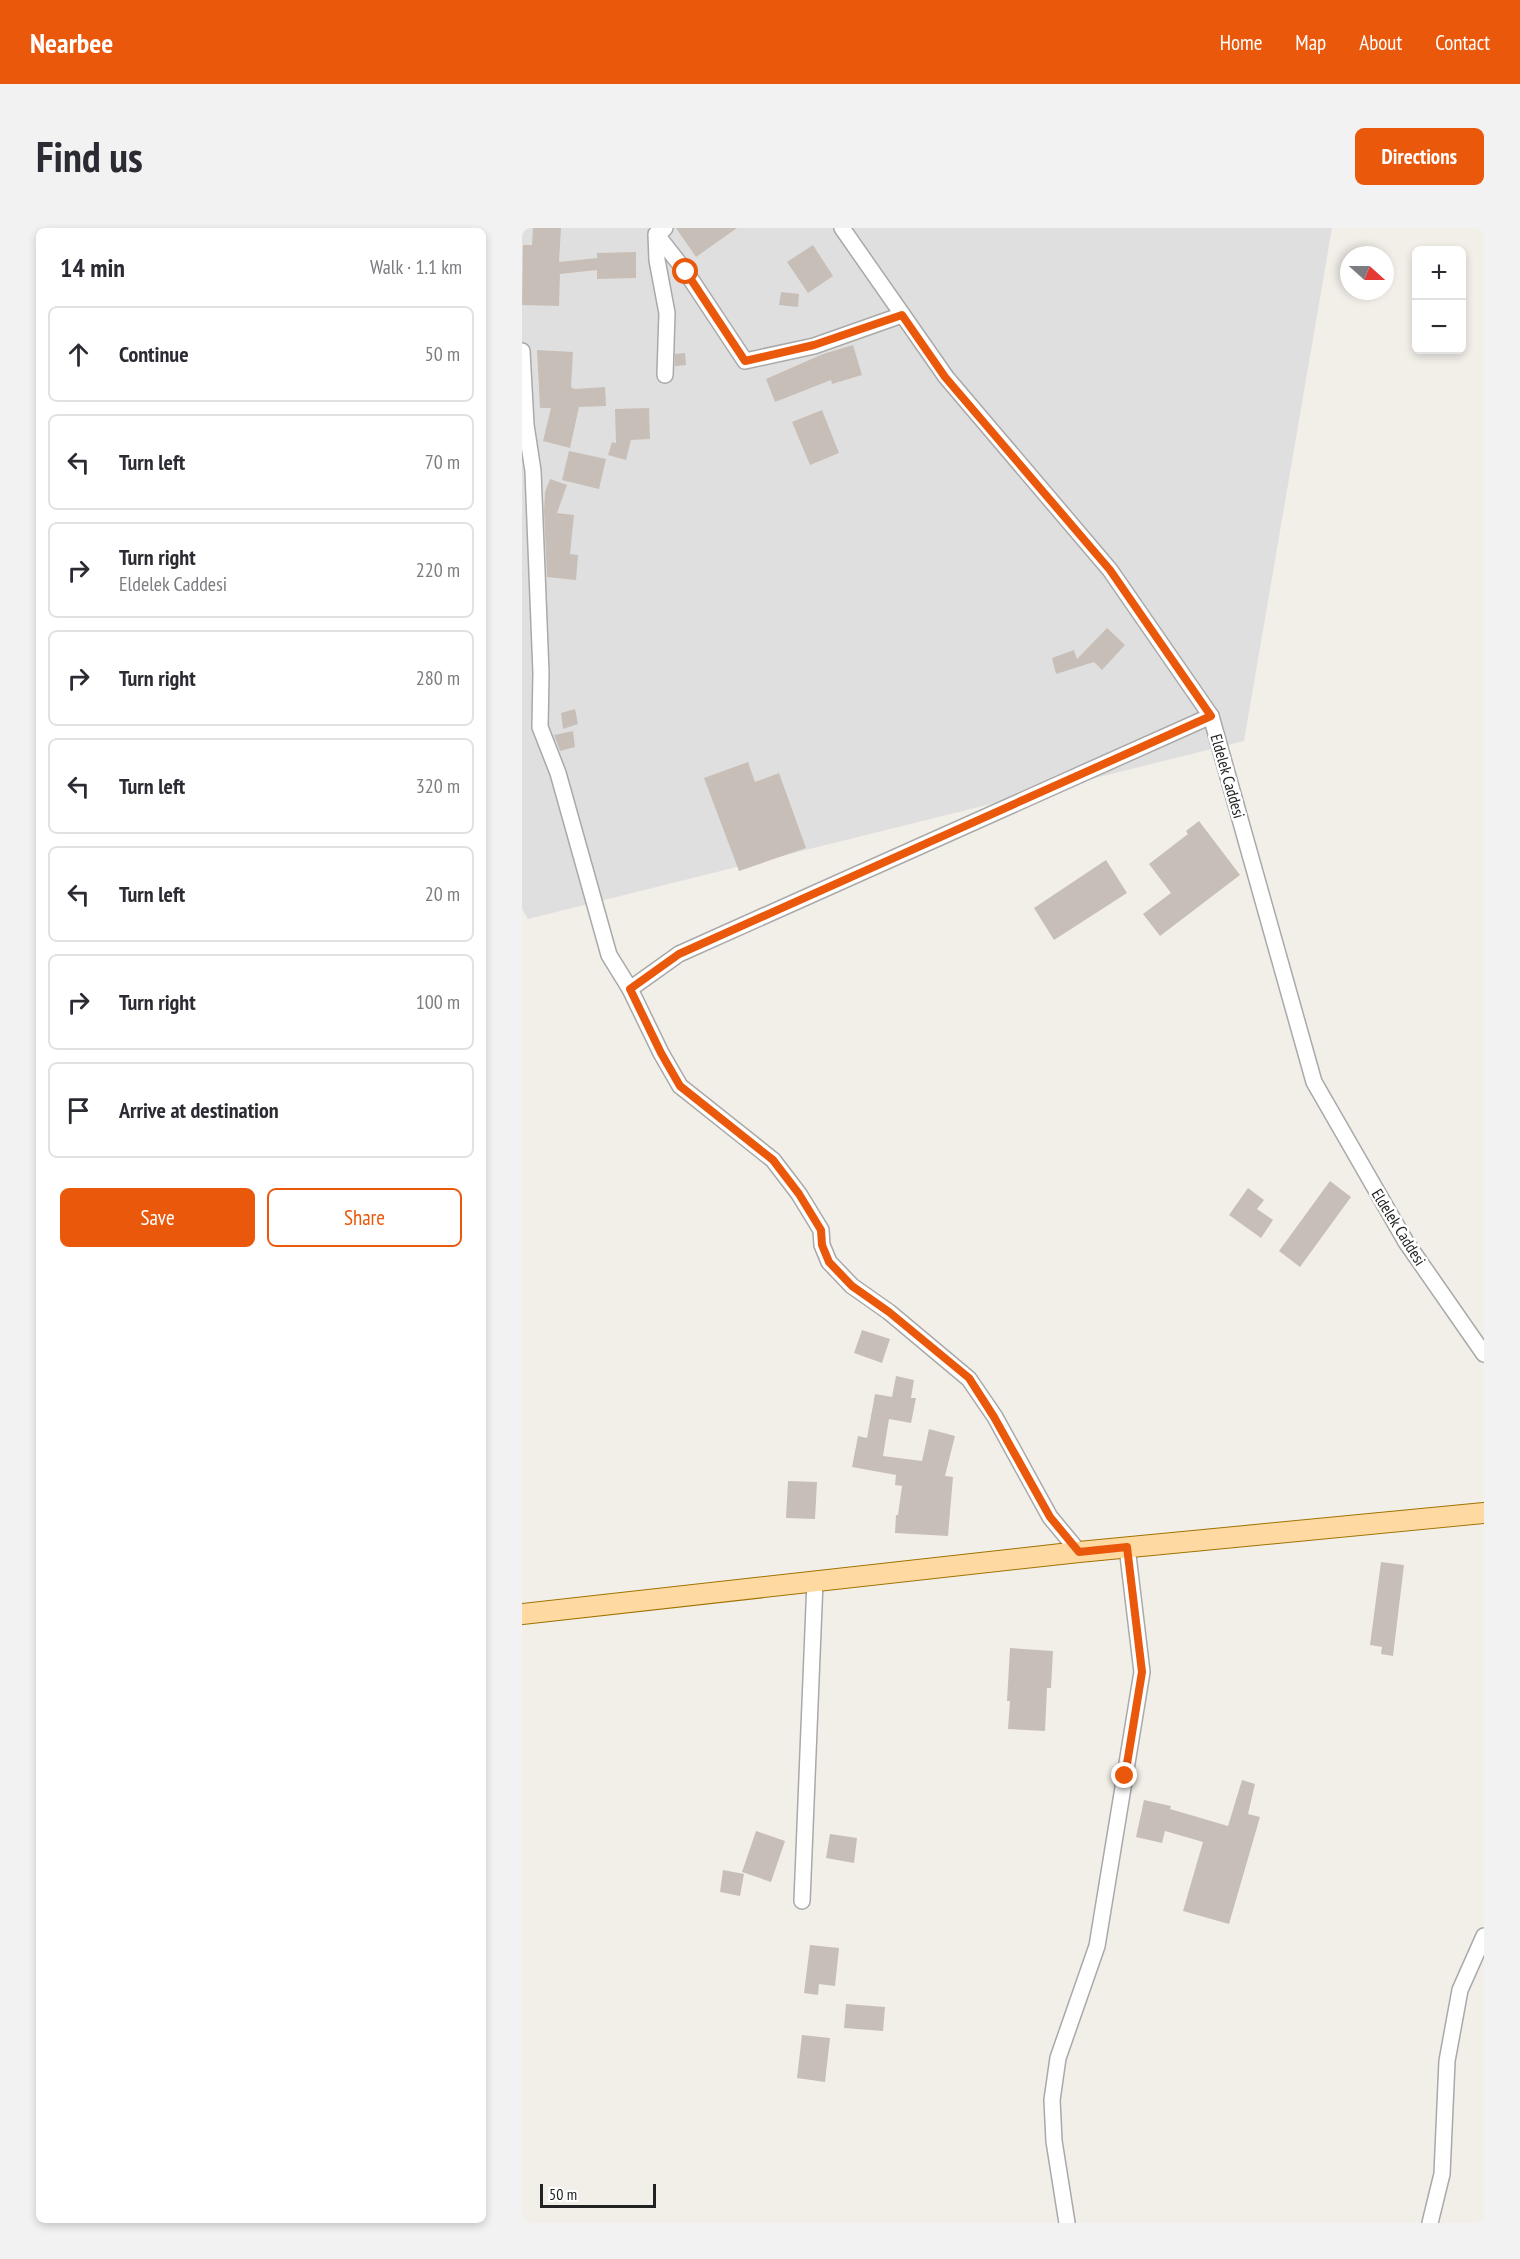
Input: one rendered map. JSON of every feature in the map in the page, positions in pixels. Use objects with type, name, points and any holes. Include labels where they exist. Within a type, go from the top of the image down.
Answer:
[{"type":"main road","points":[[522,1614],[1079,1552],[1484,1513]]},
{"type":"street","name":"Eldelek Caddesi","points":[[842,228],[945,377],[1110,570],[1211,716],[1314,1082],[1406,1242],[1484,1354]]},
{"type":"street","points":[[659,230],[745,361],[814,345],[902,315]]},
{"type":"street","points":[[659,230],[657,260],[667,313],[665,375]]},
{"type":"street","points":[[522,351],[526,425],[533,471],[541,673],[540,728],[558,773],[609,955],[630,989],[680,1086],[773,1160],[799,1194],[821,1230],[822,1245],[829,1262],[852,1286],[889,1312],[969,1378],[994,1417],[1050,1517],[1079,1552]]},
{"type":"street","points":[[630,989],[679,954],[1211,716]]},
{"type":"street","points":[[1067,2223],[1054,2141],[1052,2100],[1056,2069],[1097,1946],[1142,1672],[1127,1547]]},
{"type":"street","points":[[802,1902],[815,1581]]},
{"type":"street","points":[[1430,2223],[1442,2174],[1447,2061],[1460,1990],[1484,1936]]},
{"type":"shaded area","points":[[522,228],[1332,228],[1244,741],[528,919],[522,909]]},
{"type":"building","points":[[533,228],[561,228],[559,262],[597,258],[597,253],[636,252],[636,278],[597,279],[597,270],[560,274],[559,306],[522,305],[523,245],[532,245]]},
{"type":"building","points":[[676,228],[737,228],[696,257]]},
{"type":"building","points":[[813,245],[833,276],[808,293],[787,262]]},
{"type":"building","points":[[781,292],[799,294],[798,307],[779,305]]},
{"type":"building","points":[[853,345],[862,375],[832,384],[831,380],[775,402],[766,379],[823,354]]},
{"type":"building","points":[[537,350],[573,352],[571,387],[574,389],[605,387],[606,406],[579,407],[570,448],[543,441],[551,408],[540,408]]},
{"type":"building","points":[[685,353],[686,365],[675,366],[675,354]]},
{"type":"building","points":[[649,408],[650,439],[631,440],[626,460],[608,455],[612,442],[616,443],[615,409]]},
{"type":"building","points":[[822,410],[839,453],[810,465],[792,422]]},
{"type":"building","points":[[569,451],[606,459],[599,489],[562,480]]},
{"type":"building","points":[[550,479],[567,485],[557,513],[574,515],[570,554],[578,555],[576,580],[547,577],[544,511],[545,492]]},
{"type":"building","points":[[1107,628],[1125,645],[1102,670],[1094,662],[1056,674],[1052,658],[1074,650],[1077,659]]},
{"type":"building","points":[[575,709],[578,724],[563,729],[561,713]]},
{"type":"building","points":[[573,731],[575,747],[560,751],[554,735]]},
{"type":"building","points":[[748,762],[755,782],[779,773],[806,848],[739,871],[704,778]]},
{"type":"building","points":[[1199,821],[1240,875],[1160,936],[1143,914],[1171,893],[1149,864],[1188,834],[1186,831]]},
{"type":"building","points":[[1106,860],[1127,893],[1054,940],[1034,908]]},
{"type":"building","points":[[1330,1181],[1351,1197],[1300,1267],[1279,1251]]},
{"type":"building","points":[[1248,1188],[1264,1200],[1257,1209],[1273,1220],[1261,1238],[1229,1215]]},
{"type":"building","points":[[862,1330],[890,1339],[882,1363],[854,1353]]},
{"type":"building","points":[[896,1376],[914,1380],[911,1398],[916,1398],[911,1423],[889,1419],[883,1456],[922,1461],[929,1429],[955,1436],[945,1476],[953,1477],[948,1536],[895,1533],[902,1486],[895,1485],[896,1475],[852,1467],[858,1436],[867,1438],[875,1394],[892,1397]]},
{"type":"building","points":[[788,1481],[817,1482],[815,1519],[786,1518]]},
{"type":"building","points":[[1381,1562],[1404,1565],[1393,1656],[1381,1654],[1382,1647],[1370,1645]]},
{"type":"building","points":[[1010,1648],[1053,1651],[1051,1688],[1047,1688],[1045,1731],[1008,1729]]},
{"type":"building","points":[[1242,1780],[1255,1784],[1248,1814],[1260,1817],[1229,1924],[1183,1911],[1203,1842],[1165,1831],[1162,1843],[1136,1837],[1144,1800],[1171,1806],[1170,1809],[1228,1826]]},
{"type":"building","points":[[756,1831],[785,1841],[771,1882],[742,1872]]},
{"type":"building","points":[[830,1834],[857,1838],[854,1863],[826,1858]]},
{"type":"building","points":[[723,1870],[744,1874],[740,1896],[720,1892]]},
{"type":"building","points":[[810,1945],[839,1948],[835,1986],[819,1984],[818,1995],[804,1993]]},
{"type":"building","points":[[846,2004],[885,2007],[883,2031],[844,2028]]},
{"type":"building","points":[[802,2035],[830,2038],[825,2082],[797,2078]]},
{"type":"route","points":[[686,272],[745,361],[814,345],[902,315],[945,377],[1110,570],[1211,716],[679,954],[630,989],[680,1086],[773,1160],[799,1194],[821,1230],[822,1245],[829,1262],[852,1286],[889,1312],[969,1378],[994,1417],[1050,1517],[1065,1537],[1079,1552],[1127,1547],[1142,1672],[1125,1776]]}]
